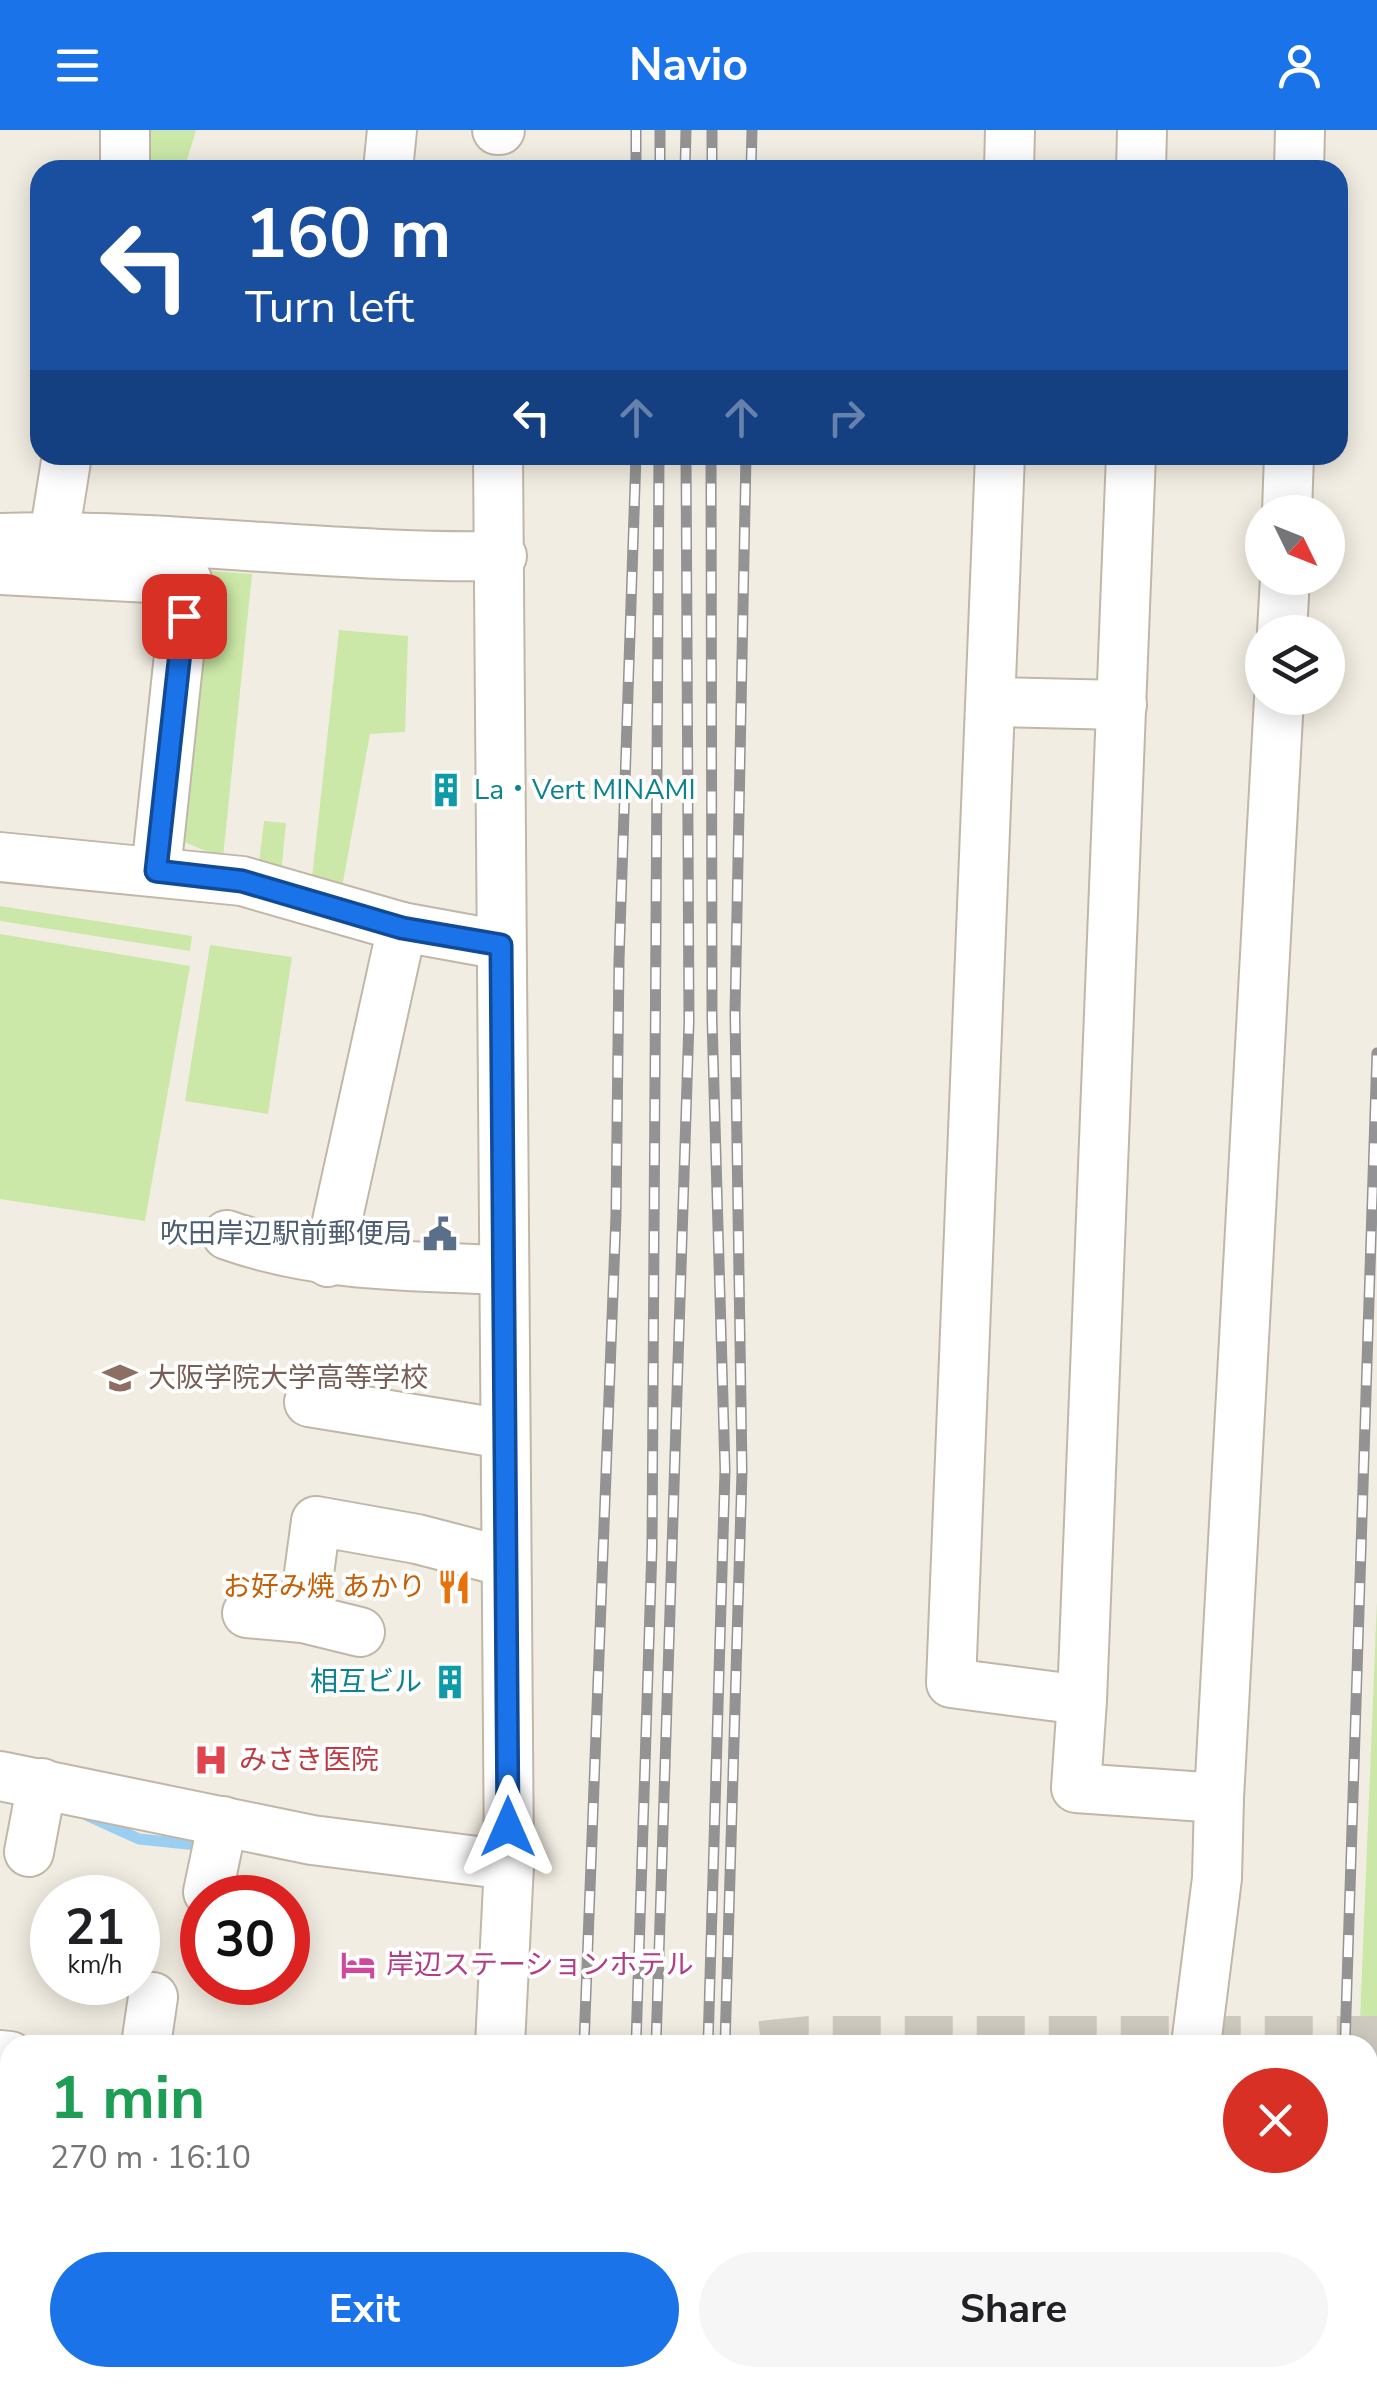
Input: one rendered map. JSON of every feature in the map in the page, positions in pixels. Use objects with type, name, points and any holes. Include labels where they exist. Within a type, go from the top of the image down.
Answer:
[{"type":"street","points":[[125,130],[125,160]]},
{"type":"street","points":[[389,160],[392,130]]},
{"type":"street","points":[[1009,160],[1010,130]]},
{"type":"street","points":[[1141,160],[1142,130]]},
{"type":"street","points":[[1299,160],[1300,130]]},
{"type":"street","points":[[54,536],[65,465]]},
{"type":"street","points":[[498,465],[509,1865],[500,2035]]},
{"type":"street","points":[[1000,465],[951,1683],[1082,1700]]},
{"type":"street","points":[[1131,465],[1076,1788],[1219,1798]]},
{"type":"street","points":[[1288,495],[1289,465]]},
{"type":"street","points":[[0,538],[162,538],[407,558],[502,556]]},
{"type":"street","points":[[0,570],[187,580],[156,871]]},
{"type":"street","points":[[993,702],[1122,705]]},
{"type":"street","points":[[1197,2035],[1217,1878],[1278,715]]},
{"type":"street","points":[[0,857],[242,881],[402,928],[501,945]]},
{"type":"street","points":[[328,1262],[402,928]]},
{"type":"street","points":[[227,1235],[328,1262],[504,1270]]},
{"type":"street","points":[[309,1402],[505,1434]]},
{"type":"street","points":[[303,1618],[316,1521],[416,1539],[506,1562]]},
{"type":"street","points":[[247,1613],[303,1618],[360,1632]]},
{"type":"street","points":[[30,1802],[217,1852],[312,1840],[509,1865]]},
{"type":"street","points":[[147,2035],[152,2005]]},
{"type":"green space","points":[[135,130],[196,130],[187,160],[139,160]]},
{"type":"green space","points":[[210,571],[252,574],[223,858],[184,842]]},
{"type":"green space","points":[[339,630],[408,636],[405,732],[370,734],[341,893],[311,887]]},
{"type":"green space","points":[[264,821],[286,823],[281,873],[259,863]]},
{"type":"green space","points":[[0,906],[192,936],[190,951],[0,921]]},
{"type":"green space","points":[[0,934],[190,966],[145,1221],[0,1199]]},
{"type":"green space","points":[[210,945],[292,957],[268,1114],[185,1101]]},
{"type":"green space","points":[[1377,1600],[1377,2035],[1359,2035]]},
{"type":"waterway","points":[[86,1815],[139,1839],[207,1846]]},
{"type":"railway","points":[[636,130],[636,160]]},
{"type":"railway","points":[[660,130],[660,160]]},
{"type":"railway","points":[[685,160],[686,130]]},
{"type":"railway","points":[[712,130],[712,160]]},
{"type":"railway","points":[[751,160],[752,130]]},
{"type":"railway","points":[[584,2035],[616,1215],[619,961],[636,465]]},
{"type":"railway","points":[[636,2035],[652,1547],[659,465]]},
{"type":"railway","points":[[656,2035],[689,1021],[686,465]]},
{"type":"railway","points":[[708,2035],[725,1470],[712,1019],[711,465]]},
{"type":"railway","points":[[725,2035],[742,1471],[735,1014],[746,465]]},
{"type":"railway","points":[[1345,2035],[1377,1053]]},
{"type":"place","name":"La・Vert MINAMI","points":[[446,790]]},
{"type":"place","name":"吹田岸辺駅前郵便局","points":[[440,1234]]},
{"type":"place","name":"大阪学院大学高等学校","points":[[120,1378]]},
{"type":"place","name":"お好み焼 あかり","points":[[454,1587]]},
{"type":"place","name":"相互ビル","points":[[450,1682]]},
{"type":"place","name":"みさき医院","points":[[211,1760]]},
{"type":"place","name":"岸辺ステーションホテル","points":[[358,1965]]},
{"type":"route","points":[[184,616],[156,871],[242,881],[402,928],[501,945],[508,1827]]}]
